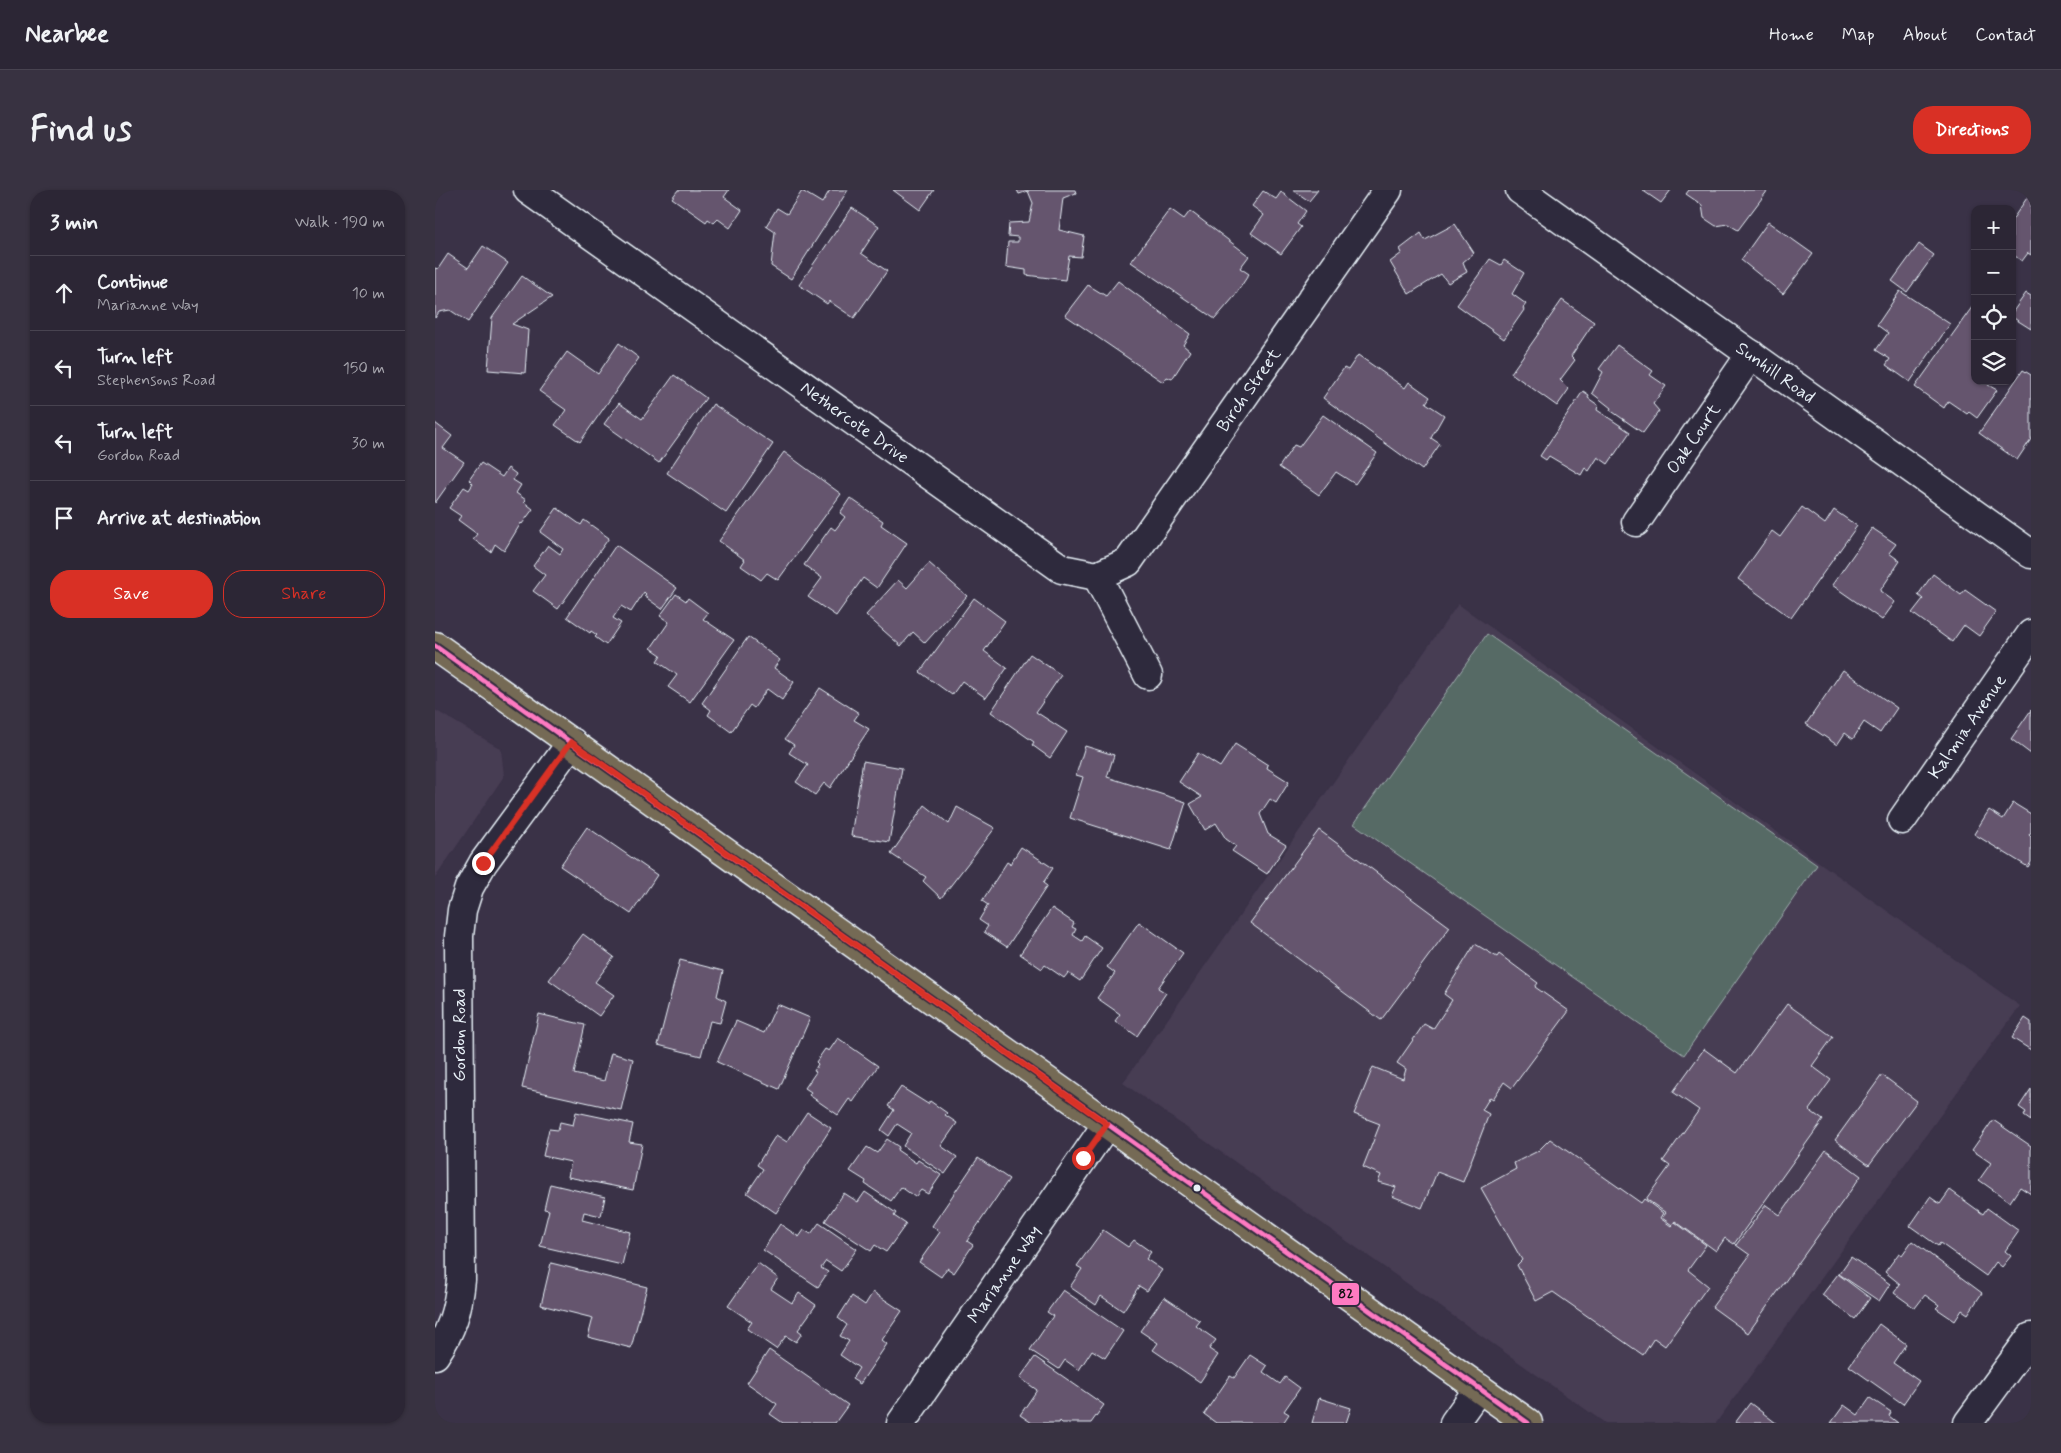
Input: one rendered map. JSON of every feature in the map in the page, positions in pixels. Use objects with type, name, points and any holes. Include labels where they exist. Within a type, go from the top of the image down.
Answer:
[{"type":"main road","points":[[435,646],[1528,1423]]},
{"type":"street","name":"Nethercote Drive","points":[[528,190],[1063,569],[1097,576]]},
{"type":"street","name":"Birch Street","points":[[1097,576],[1128,562],[1388,190]]},
{"type":"street","name":"Sunhill Road","points":[[1520,190],[2031,554]]},
{"type":"street","name":"Oak Court","points":[[1636,522],[1751,354]]},
{"type":"street","points":[[1097,576],[1148,675]]},
{"type":"street","name":"Kalmia Avenue","points":[[1901,820],[2031,634]]},
{"type":"street","name":"Gordon Road","points":[[435,1355],[454,1321],[459,1306],[461,1280],[459,936],[462,910],[469,888],[483,863],[571,742]]},
{"type":"street","name":"Marianne Way","points":[[901,1423],[1107,1124]]},
{"type":"street","points":[[1968,1423],[2031,1336]]},
{"type":"street","points":[[1454,1423],[1479,1388]]},
{"type":"shaded area","points":[[1458,604],[2020,1006],[1716,1423],[1605,1423],[1123,1083]]},
{"type":"shaded area","points":[[435,710],[501,749],[504,776],[435,878]]},
{"type":"green space","points":[[1487,634],[1817,865],[1684,1055],[1354,824]]},
{"type":"building","points":[[678,190],[729,190],[724,197],[742,210],[730,228],[718,219],[714,223],[708,219],[706,222],[672,198]]},
{"type":"building","points":[[830,190],[848,190],[791,279],[771,266],[775,232],[766,226],[777,208],[787,214],[802,191],[822,203]]},
{"type":"building","points":[[893,190],[934,190],[920,210]]},
{"type":"building","points":[[1017,190],[1075,190],[1076,193],[1063,198],[1059,230],[1084,236],[1081,257],[1069,256],[1065,280],[1026,275],[1026,270],[1006,267],[1008,242],[1018,242],[1018,237],[1008,236],[1009,223],[1029,222],[1033,203],[1028,191],[1019,194]]},
{"type":"building","points":[[1293,190],[1318,190],[1309,201]]},
{"type":"building","points":[[1642,190],[1671,190],[1661,203]]},
{"type":"building","points":[[1689,190],[1768,190],[1738,230],[1728,224],[1716,226],[1704,218],[1702,205],[1686,194]]},
{"type":"building","points":[[1263,191],[1276,199],[1281,192],[1306,211],[1297,224],[1301,227],[1281,254],[1251,233],[1264,215],[1252,206]]},
{"type":"building","points":[[2031,192],[2031,255],[2028,253],[2022,261],[2016,257],[2016,214]]},
{"type":"building","points":[[852,208],[879,226],[861,253],[887,271],[854,318],[829,301],[827,304],[799,285]]},
{"type":"building","points":[[1170,209],[1184,219],[1190,211],[1249,256],[1240,268],[1249,274],[1234,297],[1215,319],[1131,262]]},
{"type":"building","points":[[1768,222],[1813,254],[1783,294],[1741,260]]},
{"type":"building","points":[[1455,224],[1474,253],[1463,262],[1467,272],[1448,283],[1441,274],[1409,294],[1390,262],[1402,253],[1400,249],[1421,233],[1425,240]]},
{"type":"building","points":[[1919,244],[1934,255],[1907,292],[1892,281]]},
{"type":"building","points":[[483,246],[508,263],[468,322],[450,310],[439,312],[435,318],[435,268],[438,269],[448,254],[468,268]]},
{"type":"building","points":[[1490,259],[1501,265],[1504,260],[1524,273],[1512,294],[1526,304],[1504,339],[1457,305]]},
{"type":"building","points":[[522,276],[552,297],[512,324],[528,330],[525,373],[488,370],[492,318]]},
{"type":"building","points":[[1118,281],[1190,334],[1183,345],[1190,351],[1172,379],[1167,377],[1163,382],[1065,315],[1088,285],[1106,296]]},
{"type":"building","points":[[1900,291],[1950,324],[1910,382],[1886,365],[1890,359],[1876,350],[1888,333],[1877,325]]},
{"type":"building","points":[[2026,293],[2031,296],[2031,329],[2016,320],[2016,307]]},
{"type":"building","points":[[1562,300],[1594,322],[1571,356],[1575,360],[1560,380],[1569,389],[1557,406],[1511,373]]},
{"type":"building","points":[[1971,309],[1971,385],[1988,385],[1997,390],[1977,418],[1969,412],[1967,414],[1948,401],[1944,408],[1915,387]]},
{"type":"building","points":[[619,343],[639,358],[580,442],[555,425],[566,410],[539,391],[567,352],[598,374]]},
{"type":"building","points":[[1617,345],[1653,371],[1650,375],[1666,386],[1653,404],[1659,411],[1643,433],[1610,410],[1611,408],[1592,393],[1603,372],[1599,369]]},
{"type":"building","points":[[1358,355],[1405,388],[1409,382],[1430,397],[1426,403],[1444,415],[1431,438],[1440,444],[1422,470],[1323,398],[1344,368],[1348,370]]},
{"type":"building","points":[[2023,370],[2031,375],[2031,439],[2017,460],[1979,433],[2013,385],[2016,385],[2016,380]]},
{"type":"building","points":[[674,375],[706,398],[659,463],[604,424],[619,403],[642,419]]},
{"type":"building","points":[[1583,391],[1589,395],[1588,398],[1598,405],[1597,410],[1630,432],[1608,464],[1598,457],[1589,471],[1585,468],[1581,475],[1549,456],[1546,460],[1540,456]]},
{"type":"building","points":[[713,404],[773,444],[726,513],[667,473]]},
{"type":"building","points":[[1323,415],[1377,453],[1355,484],[1336,472],[1319,495],[1279,467],[1294,445],[1299,447]]},
{"type":"building","points":[[435,423],[452,436],[443,448],[464,462],[435,503]]},
{"type":"building","points":[[784,452],[841,494],[778,580],[767,573],[761,580],[741,566],[745,560],[719,541]]},
{"type":"building","points":[[481,463],[502,477],[508,468],[516,474],[513,480],[521,485],[516,493],[526,500],[524,502],[533,509],[521,523],[504,551],[495,544],[491,552],[473,539],[477,534],[458,520],[461,516],[449,508],[464,487],[469,490],[473,484],[469,480]]},
{"type":"building","points":[[850,498],[883,521],[881,525],[907,543],[877,588],[863,578],[836,616],[808,597],[822,578],[804,565],[831,527],[835,530],[845,517],[840,513]]},
{"type":"building","points":[[1802,507],[1825,524],[1834,510],[1857,526],[1791,618],[1738,579],[1772,531],[1780,537]]},
{"type":"building","points":[[557,508],[581,525],[584,520],[609,538],[558,609],[533,591],[545,575],[533,566],[548,545],[560,554],[563,549],[540,532]]},
{"type":"building","points":[[1872,528],[1896,544],[1889,553],[1900,561],[1880,591],[1895,602],[1882,620],[1832,585]]},
{"type":"building","points":[[616,545],[677,588],[662,609],[644,596],[646,594],[644,592],[631,612],[621,606],[613,618],[621,623],[606,645],[595,637],[597,635],[591,631],[590,633],[567,617]]},
{"type":"building","points":[[929,563],[967,596],[925,643],[913,632],[901,646],[866,615],[898,580],[907,588]]},
{"type":"building","points":[[1933,574],[1961,595],[1965,590],[1996,612],[1979,636],[1964,625],[1952,642],[1912,613],[1923,599],[1918,595]]},
{"type":"building","points":[[676,594],[686,601],[688,598],[708,613],[703,619],[734,640],[690,702],[668,687],[677,675],[657,661],[661,655],[651,648],[669,622],[660,616]]},
{"type":"building","points":[[974,598],[1005,621],[984,651],[1007,668],[986,698],[962,681],[952,695],[920,672]]},
{"type":"building","points":[[748,637],[780,660],[774,668],[794,682],[782,700],[767,689],[754,708],[750,705],[731,732],[708,715],[711,710],[702,703]]},
{"type":"building","points":[[1030,654],[1061,675],[1036,712],[1067,732],[1050,758],[1032,745],[1034,742],[991,712]]},
{"type":"building","points":[[1843,670],[1897,708],[1880,733],[1864,722],[1853,739],[1845,733],[1837,745],[1806,724]]},
{"type":"building","points":[[820,688],[859,713],[854,720],[869,729],[830,788],[824,783],[815,795],[796,782],[808,765],[789,753],[794,745],[785,739]]},
{"type":"building","points":[[2031,710],[2031,754],[2011,739]]},
{"type":"building","points":[[1235,744],[1268,765],[1267,768],[1289,782],[1276,803],[1270,799],[1260,814],[1268,834],[1286,845],[1267,874],[1232,851],[1236,846],[1226,839],[1216,823],[1205,830],[1190,804],[1202,797],[1179,782],[1198,753],[1220,767]]},
{"type":"building","points":[[1085,746],[1114,755],[1107,777],[1186,802],[1171,850],[1070,818],[1083,777],[1076,775]]},
{"type":"building","points":[[863,761],[902,768],[889,842],[851,836]]},
{"type":"building","points":[[2013,803],[2031,814],[2031,832],[2029,835],[2031,837],[2031,862],[2028,867],[1974,834],[1989,810],[2003,819]]},
{"type":"building","points":[[925,805],[949,824],[957,807],[995,828],[941,898],[923,881],[926,877],[891,854]]},
{"type":"building","points":[[587,827],[657,875],[631,914],[560,866]]},
{"type":"building","points":[[1319,830],[1450,927],[1381,1020],[1250,923]]},
{"type":"building","points":[[1021,847],[1053,868],[1043,883],[1047,886],[1007,947],[984,932],[988,926],[979,920],[988,905],[982,901],[1007,862],[1010,864]]},
{"type":"building","points":[[1052,908],[1074,923],[1072,927],[1076,929],[1073,935],[1082,941],[1085,936],[1102,948],[1080,981],[1068,973],[1064,978],[1045,965],[1042,969],[1020,954]]},
{"type":"building","points":[[1139,922],[1183,953],[1158,988],[1166,993],[1137,1036],[1115,1021],[1120,1014],[1097,998],[1115,973],[1107,967]]},
{"type":"building","points":[[583,934],[614,957],[595,982],[614,995],[599,1016],[549,980]]},
{"type":"building","points":[[1475,944],[1497,957],[1499,954],[1538,983],[1535,987],[1569,1011],[1512,1088],[1504,1082],[1493,1099],[1490,1097],[1482,1110],[1489,1114],[1463,1182],[1437,1172],[1422,1208],[1392,1196],[1396,1187],[1378,1182],[1381,1175],[1363,1167],[1380,1124],[1354,1114],[1373,1067],[1403,1079],[1406,1069],[1397,1063],[1424,1024],[1433,1029],[1452,1000],[1444,994]]},
{"type":"building","points":[[680,960],[723,971],[717,996],[726,1001],[720,1023],[710,1021],[701,1056],[658,1045]]},
{"type":"building","points":[[777,1004],[810,1018],[779,1089],[717,1062],[736,1021],[764,1033]]},
{"type":"building","points":[[1787,1004],[1833,1037],[1812,1066],[1831,1080],[1809,1110],[1823,1120],[1734,1244],[1725,1238],[1716,1251],[1675,1221],[1672,1225],[1662,1218],[1666,1213],[1646,1199],[1670,1166],[1663,1161],[1699,1110],[1673,1092],[1704,1049],[1737,1073]]},
{"type":"building","points":[[539,1014],[585,1025],[574,1074],[604,1081],[611,1053],[633,1059],[621,1110],[522,1088]]},
{"type":"building","points":[[2025,1018],[2031,1022],[2031,1050],[2012,1038]]},
{"type":"building","points":[[838,1038],[878,1066],[853,1102],[849,1099],[838,1115],[809,1095],[811,1092],[805,1088],[816,1072],[814,1071],[818,1064],[816,1062],[825,1049],[829,1051]]},
{"type":"building","points":[[1882,1075],[1917,1101],[1869,1165],[1835,1140]]},
{"type":"building","points":[[901,1087],[928,1104],[930,1101],[957,1123],[941,1146],[957,1157],[945,1174],[903,1146],[911,1133],[897,1124],[889,1136],[881,1130],[894,1110],[888,1106]]},
{"type":"building","points":[[2031,1089],[2031,1121],[2024,1116],[2026,1112],[2019,1107]]},
{"type":"building","points":[[576,1112],[633,1124],[629,1142],[642,1144],[633,1190],[568,1177],[571,1162],[543,1156],[549,1129],[558,1130],[560,1122],[573,1125]]},
{"type":"building","points":[[807,1112],[831,1128],[776,1213],[747,1193],[763,1169],[757,1165],[776,1135],[787,1142]]},
{"type":"building","points":[[1993,1120],[2031,1146],[2031,1194],[2020,1187],[2010,1202],[1979,1180],[1991,1163],[1972,1150]]},
{"type":"building","points":[[887,1139],[899,1147],[897,1150],[916,1163],[918,1160],[941,1175],[928,1194],[921,1190],[915,1197],[901,1187],[891,1201],[865,1184],[866,1181],[850,1171],[867,1147],[877,1153]]},
{"type":"building","points":[[1550,1139],[1641,1203],[1644,1199],[1663,1213],[1660,1218],[1671,1226],[1675,1222],[1706,1245],[1688,1270],[1708,1286],[1665,1346],[1654,1338],[1643,1355],[1553,1292],[1536,1301],[1517,1265],[1522,1260],[1481,1188],[1516,1169],[1514,1163],[1538,1151]]},
{"type":"building","points":[[1826,1150],[1861,1176],[1748,1333],[1712,1307],[1750,1255],[1736,1245],[1766,1205],[1780,1215]]},
{"type":"building","points":[[978,1158],[1009,1179],[967,1241],[973,1245],[954,1273],[947,1268],[941,1277],[919,1262],[940,1232],[932,1226]]},
{"type":"building","points":[[550,1184],[605,1197],[601,1216],[584,1212],[582,1220],[630,1232],[622,1265],[540,1246],[549,1210],[544,1209]]},
{"type":"building","points":[[1950,1190],[1983,1214],[1987,1208],[2019,1231],[2005,1251],[2011,1256],[2002,1267],[1996,1262],[1986,1276],[1940,1243],[1938,1246],[1910,1226],[1930,1197],[1940,1204]]},
{"type":"building","points":[[865,1192],[896,1213],[894,1216],[906,1224],[886,1252],[875,1245],[871,1251],[825,1221],[844,1193],[858,1202]]},
{"type":"building","points":[[819,1223],[857,1249],[841,1271],[826,1261],[821,1268],[828,1272],[818,1287],[763,1250],[780,1224],[799,1237],[804,1230],[811,1234]]},
{"type":"building","points":[[1103,1230],[1128,1247],[1134,1240],[1151,1252],[1146,1259],[1162,1270],[1147,1291],[1139,1286],[1123,1311],[1101,1296],[1096,1305],[1070,1287],[1082,1269],[1077,1266]]},
{"type":"building","points":[[1912,1241],[1982,1293],[1968,1314],[1962,1310],[1955,1321],[1936,1308],[1939,1305],[1925,1295],[1915,1308],[1894,1293],[1900,1284],[1885,1272],[1899,1253],[1902,1255]]},
{"type":"building","points":[[1851,1257],[1890,1284],[1879,1301],[1839,1274]]},
{"type":"building","points":[[551,1263],[647,1287],[631,1348],[588,1337],[593,1318],[541,1305]]},
{"type":"building","points":[[758,1263],[778,1278],[771,1289],[792,1303],[799,1293],[816,1305],[798,1330],[802,1333],[796,1342],[786,1336],[776,1349],[747,1329],[752,1322],[728,1306]]},
{"type":"building","points":[[1838,1274],[1870,1298],[1855,1319],[1822,1295]]},
{"type":"building","points":[[1063,1290],[1123,1331],[1105,1358],[1092,1350],[1079,1370],[1065,1360],[1059,1369],[1030,1350],[1053,1316],[1047,1312]]},
{"type":"building","points":[[873,1292],[902,1311],[882,1340],[887,1344],[860,1384],[852,1379],[859,1368],[840,1355],[849,1341],[840,1336],[847,1325],[838,1318],[852,1296],[865,1305]]},
{"type":"building","points":[[1164,1297],[1200,1321],[1196,1326],[1216,1340],[1209,1349],[1218,1355],[1200,1382],[1153,1350],[1158,1343],[1140,1331]]},
{"type":"building","points":[[1879,1324],[1906,1344],[1893,1363],[1919,1381],[1903,1404],[1849,1366]]},
{"type":"building","points":[[769,1350],[848,1405],[835,1423],[783,1423],[770,1414],[777,1404],[747,1383]]},
{"type":"building","points":[[1250,1355],[1267,1366],[1263,1372],[1280,1384],[1285,1377],[1300,1388],[1284,1411],[1289,1414],[1283,1423],[1216,1423],[1204,1414],[1230,1376],[1234,1378]]},
{"type":"building","points":[[1035,1357],[1104,1405],[1091,1423],[1062,1423],[1060,1421],[1059,1423],[1032,1423],[1020,1415],[1037,1390],[1020,1378]]},
{"type":"building","points":[[1319,1398],[1351,1408],[1346,1423],[1312,1423]]},
{"type":"building","points":[[1870,1398],[1891,1412],[1889,1416],[1898,1423],[1831,1423],[1844,1405],[1858,1415]]},
{"type":"building","points":[[1750,1403],[1776,1423],[1735,1423]]},
{"type":"transit line","name":"82","points":[[435,646],[1528,1423]]},
{"type":"route","points":[[483,863],[571,742],[1107,1124],[1083,1158]]}]
